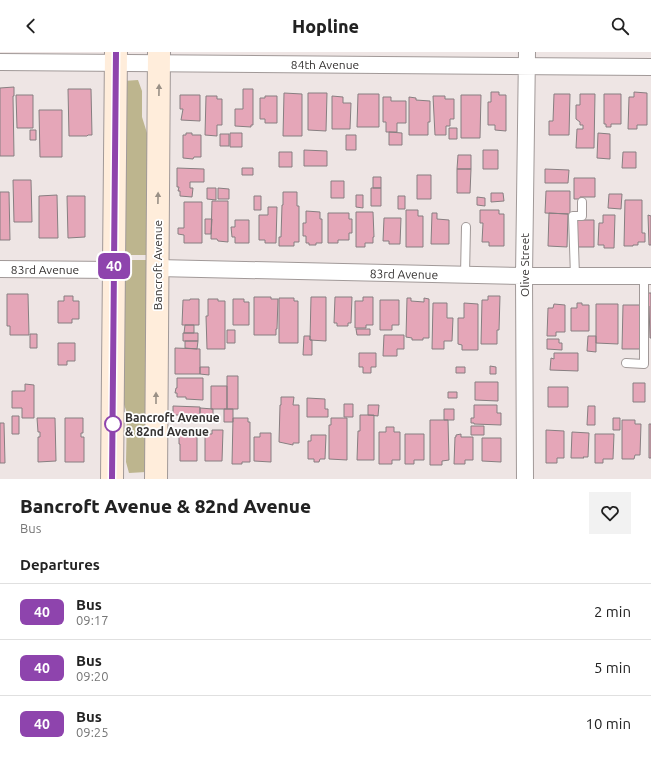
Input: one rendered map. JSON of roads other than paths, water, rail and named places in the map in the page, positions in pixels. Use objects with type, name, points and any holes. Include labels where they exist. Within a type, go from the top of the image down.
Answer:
[{"type":"main road","points":[[112,479],[116,57]]},
{"type":"main road","name":"Bancroft Avenue","points":[[156,479],[159,57]]},
{"type":"street","name":"84th Avenue","points":[[0,62],[94,63],[116,57],[527,59],[651,67]]},
{"type":"street","name":"Olive Street","points":[[525,479],[524,276],[527,59]]},
{"type":"street","name":"83rd Avenue","points":[[157,268],[524,276],[648,276]]},
{"type":"street","name":"83rd Avenue","points":[[0,269],[114,270]]},
{"type":"lane","points":[[575,276],[574,216],[582,216],[582,202]]},
{"type":"lane","points":[[465,275],[466,227]]},
{"type":"lane","points":[[626,363],[644,364],[648,276]]},
{"type":"place","name":"Bancroft Avenue & 82nd Avenue","points":[[113,424]]}]
